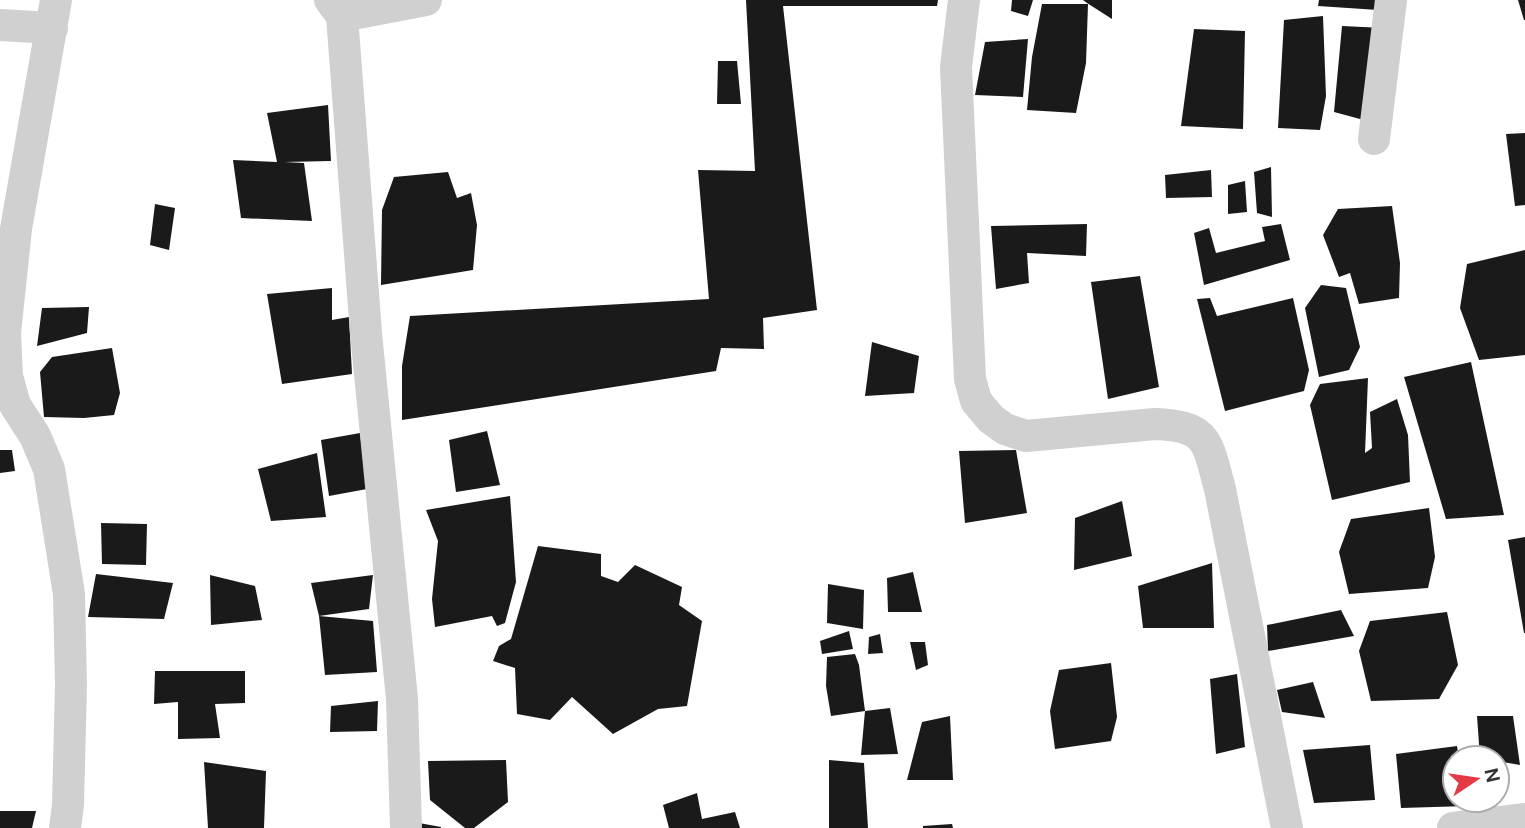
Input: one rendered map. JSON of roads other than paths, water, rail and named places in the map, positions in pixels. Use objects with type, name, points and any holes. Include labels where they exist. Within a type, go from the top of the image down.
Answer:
[{"type":"street","points":[[405,828],[401,686],[336,8],[426,0]]},
{"type":"street","points":[[964,0],[956,67],[970,379],[976,401],[991,419],[1005,429],[1026,436],[1173,424],[1192,429],[1203,437],[1220,489],[1287,828]]},
{"type":"street","points":[[1374,138],[1391,0]]},
{"type":"street","points":[[0,25],[54,14],[8,227],[5,333],[8,376],[15,405],[35,436],[49,469],[69,594],[71,685],[65,828]]},
{"type":"street","points":[[1453,828],[1525,819]]}]
